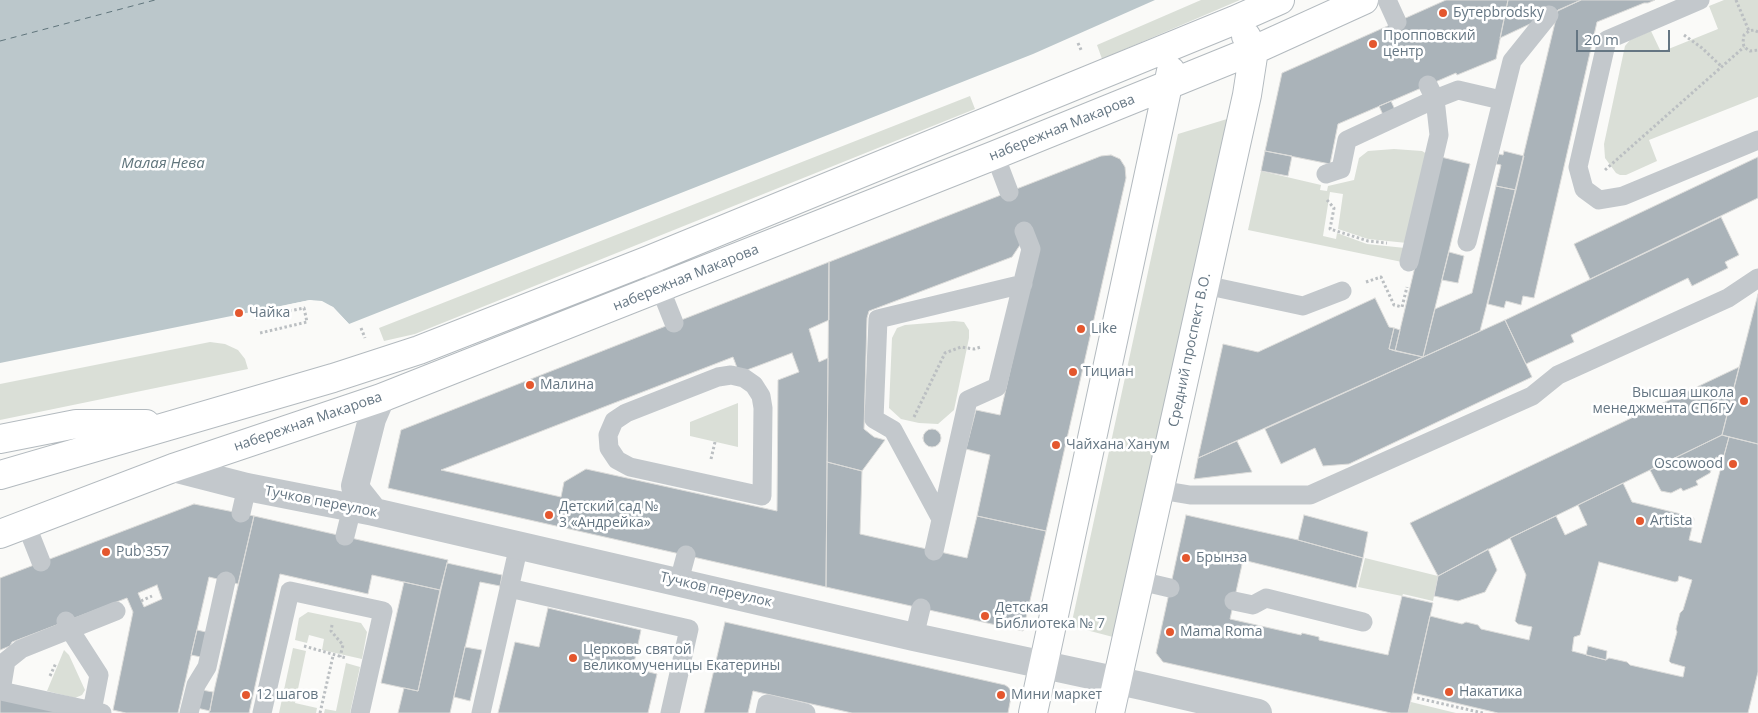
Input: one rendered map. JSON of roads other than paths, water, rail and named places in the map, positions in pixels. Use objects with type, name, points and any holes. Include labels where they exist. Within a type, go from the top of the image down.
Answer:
[{"type":"main road","points":[[0,475],[333,378],[419,350],[650,260],[1180,43],[1280,0]]},
{"type":"main road","name":"набережная Макарова","points":[[0,534],[173,468],[381,398],[995,155],[1254,50],[1364,0]]},
{"type":"main road","points":[[1235,20],[1254,50]]},
{"type":"main road","points":[[1033,713],[1167,85],[1180,43]]},
{"type":"main road","name":"Средний проспект В.О.","points":[[1110,713],[1247,95],[1254,50]]},
{"type":"main road","points":[[0,439],[76,424],[178,424]]},
{"type":"street","points":[[363,510],[359,493],[355,486],[372,419],[381,398]]},
{"type":"street","name":"Тучков переулок","points":[[173,468],[247,487],[363,510],[519,545],[914,637],[1118,681],[1245,711]]},
{"type":"lane","points":[[1387,0],[1397,22]]},
{"type":"lane","points":[[1700,0],[1607,40],[1578,167],[1584,188],[1599,200],[1623,196],[1758,140]]},
{"type":"lane","points":[[1467,242],[1512,61],[1548,15]]},
{"type":"lane","points":[[1326,174],[1341,168],[1347,140],[1432,92],[1458,90],[1501,100]]},
{"type":"lane","points":[[1411,254],[1439,135],[1432,92]]},
{"type":"lane","points":[[995,155],[1009,192]]},
{"type":"lane","points":[[934,551],[968,400],[997,387],[1031,249],[1024,231]]},
{"type":"lane","points":[[650,260],[674,323]]},
{"type":"lane","points":[[1160,490],[1190,495],[1310,495],[1532,396],[1558,374],[1728,298],[1758,278]]},
{"type":"lane","points":[[941,519],[893,430],[874,419],[878,319],[1023,284]]},
{"type":"lane","points":[[1205,285],[1303,306],[1342,291]]},
{"type":"lane","points":[[731,375],[744,378],[758,390],[763,408],[762,496],[703,489],[630,467],[617,460],[609,448],[608,435],[614,421],[626,413],[696,378],[731,375]]},
{"type":"lane","points":[[241,513],[247,487]]},
{"type":"lane","points":[[345,536],[363,510]]},
{"type":"lane","points":[[26,524],[42,562]]},
{"type":"lane","points":[[481,713],[519,545]]},
{"type":"lane","points":[[679,581],[686,555]]},
{"type":"lane","points":[[189,713],[196,684],[206,667],[226,581]]},
{"type":"lane","points":[[1140,581],[1170,588]]},
{"type":"lane","points":[[509,588],[689,629],[670,713]]},
{"type":"lane","points":[[262,713],[290,591],[332,593],[383,611],[360,713]]},
{"type":"lane","points":[[1234,601],[1253,605],[1266,598],[1363,622]]},
{"type":"lane","points":[[914,637],[921,608]]},
{"type":"lane","points":[[68,626],[99,676],[97,712],[1,691],[6,661],[21,649],[68,626],[116,611]]},
{"type":"lane","points":[[765,713],[767,704],[806,713]]},
{"type":"water","name":"Малая Нева","points":[[0,0],[1155,0],[1033,54],[349,324],[333,307],[310,300],[0,363]]},
{"type":"place","name":"Бутерbrodsky","points":[[1443,13]]},
{"type":"place","name":"Пропповский центр","points":[[1373,44]]},
{"type":"place","name":"Чайка","points":[[239,313]]},
{"type":"place","name":"Like","points":[[1081,329]]},
{"type":"place","name":"Тициан","points":[[1073,372]]},
{"type":"place","name":"Малина","points":[[530,385]]},
{"type":"place","name":"Высшая школа менеджмента СПбГУ","points":[[1744,401]]},
{"type":"place","name":"Чайхана Ханум","points":[[1056,445]]},
{"type":"place","name":"Oscowood","points":[[1733,464]]},
{"type":"place","name":"Детский сад № 3 «Андрейка»","points":[[549,515]]},
{"type":"place","name":"Artista","points":[[1640,521]]},
{"type":"place","name":"Pub 357","points":[[106,552]]},
{"type":"place","name":"Брынза","points":[[1186,558]]},
{"type":"place","name":"Детская Библиотека № 7","points":[[985,616]]},
{"type":"place","name":"Mama Roma","points":[[1170,632]]},
{"type":"place","name":"Церковь святой великомученицы Екатерины","points":[[573,658]]},
{"type":"place","name":"Накатика","points":[[1449,692]]},
{"type":"place","name":"12 шагов","points":[[246,695]]},
{"type":"place","name":"Мини маркет","points":[[1001,695]]}]
